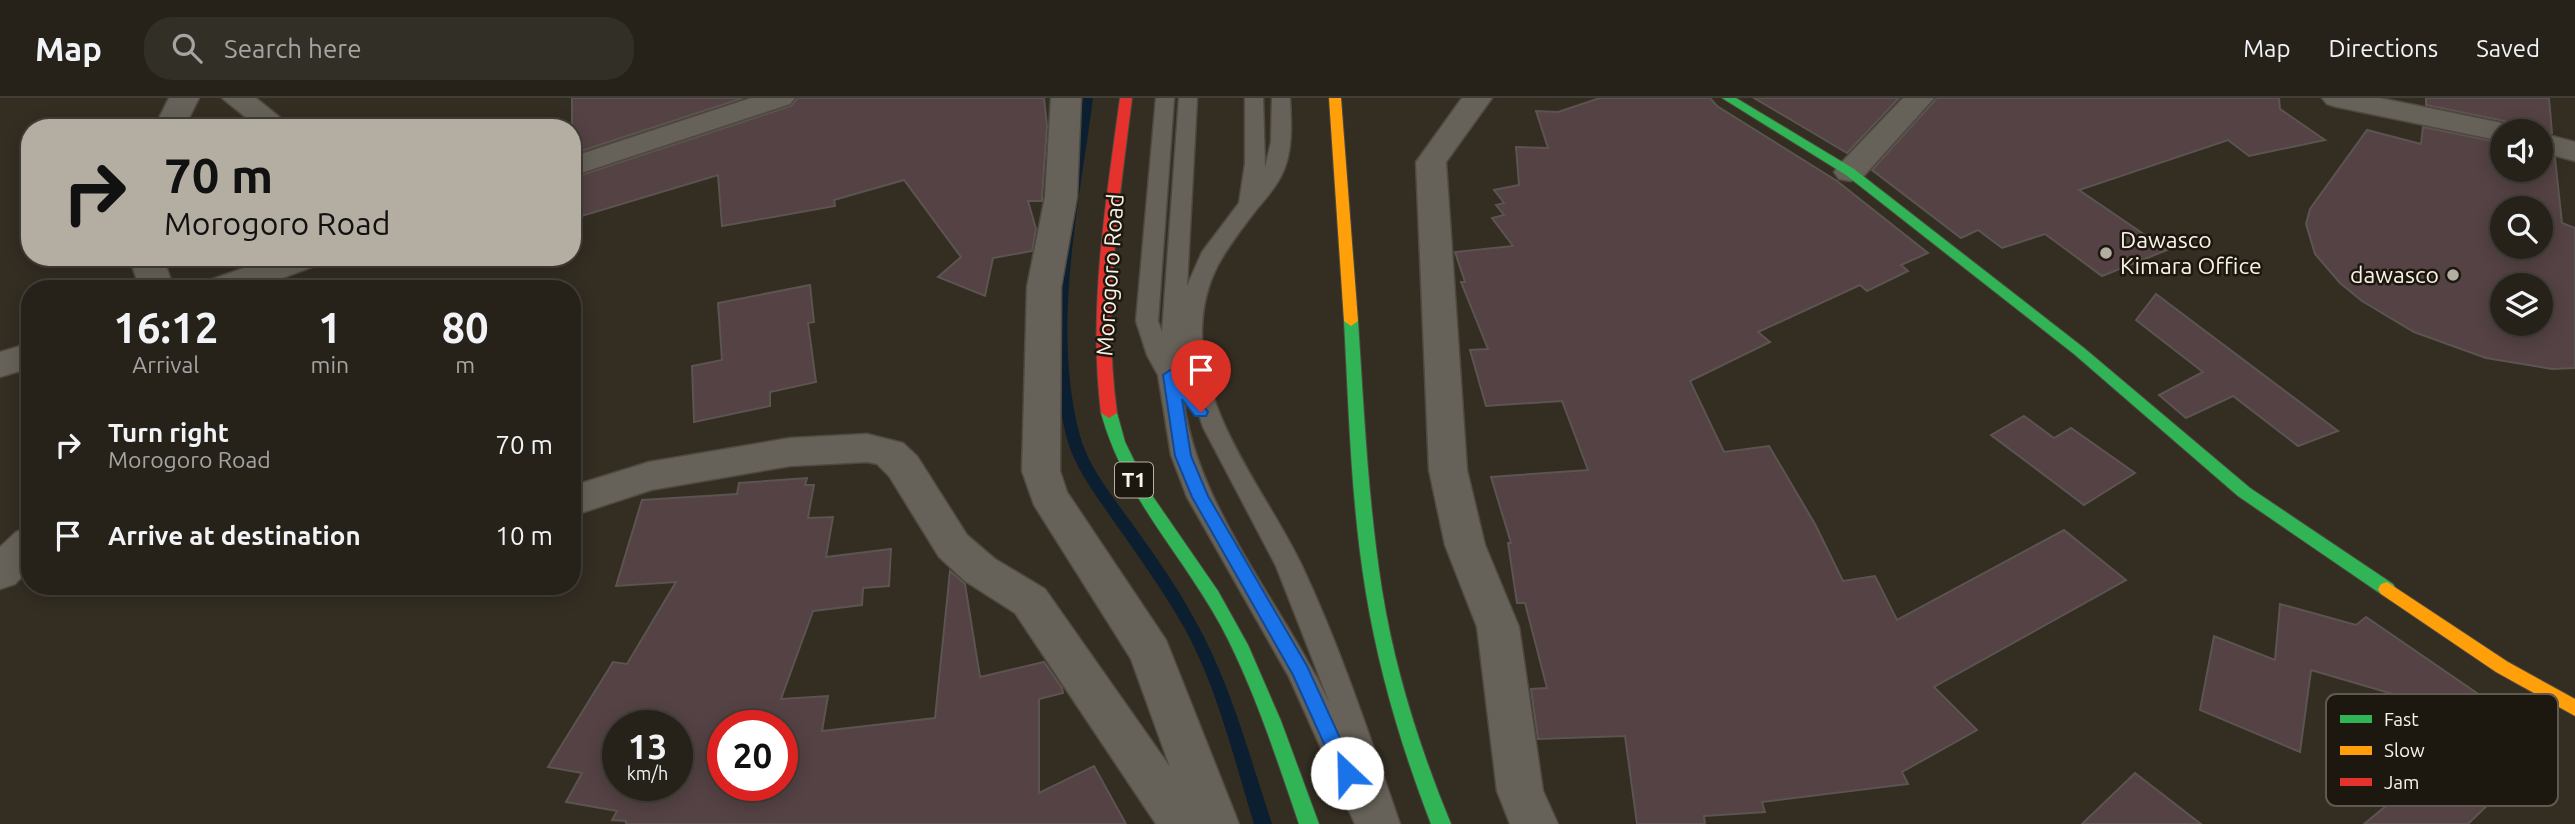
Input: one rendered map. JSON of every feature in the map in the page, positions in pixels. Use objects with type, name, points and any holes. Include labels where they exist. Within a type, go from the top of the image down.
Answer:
[{"type":"main road","name":"Morogoro Road","points":[[1126,98],[1103,317],[1104,385],[1116,437],[1132,477],[1226,621],[1258,689],[1309,824]]},
{"type":"main road","points":[[1335,98],[1363,500],[1381,630],[1424,783],[1441,824]]},
{"type":"main road","points":[[1728,98],[1850,172],[2079,351],[2244,492],[2502,667],[2550,694]]},
{"type":"main road","points":[[2558,698],[2575,708]]},
{"type":"street","points":[[174,119],[184,98]]},
{"type":"street","points":[[237,98],[266,119]]},
{"type":"street","points":[[581,164],[780,98]]},
{"type":"street","points":[[1066,98],[1061,197],[1044,287],[1041,471],[1048,495],[1151,653],[1215,824]]},
{"type":"street","points":[[1850,172],[1919,98]]},
{"type":"street","points":[[2337,98],[2490,130]]},
{"type":"street","points":[[1476,99],[1431,162],[1447,460],[1465,545],[1498,627],[1520,791],[1534,824]]},
{"type":"street","points":[[2553,146],[2575,152]]},
{"type":"street","points":[[244,280],[283,266]]},
{"type":"street","points":[[0,365],[21,358]]},
{"type":"street","points":[[581,498],[649,476],[790,452],[867,448],[889,453],[903,466],[953,546],[980,570],[1030,601],[1183,824]]},
{"type":"street","points":[[0,573],[21,552]]},
{"type":"lane","name":"Morogoro Road","points":[[1165,98],[1147,321],[1158,355],[1170,375],[1216,430]]},
{"type":"lane","name":"Morogoro Road","points":[[1188,98],[1170,375],[1183,456],[1200,497],[1301,672],[1370,824]]},
{"type":"lane","points":[[1249,206],[1253,184],[1254,98]]},
{"type":"lane","name":"Morogoro Road","points":[[1282,98],[1278,166],[1266,188],[1212,251],[1198,283],[1192,309],[1194,372],[1200,398],[1259,505],[1319,634],[1385,824]]},
{"type":"building","points":[[572,98],[743,98],[581,151],[581,119],[572,119]]},
{"type":"building","points":[[798,98],[1044,98],[1047,126],[1042,201],[1028,201],[1036,229],[1032,251],[993,258],[985,296],[938,277],[961,257],[904,180],[834,200],[835,206],[722,226],[718,175],[581,216],[581,175],[791,106]]},
{"type":"building","points":[[1600,98],[1710,98],[1717,106],[1837,181],[1928,253],[1901,265],[1908,271],[1867,291],[1860,285],[1758,332],[1770,342],[1690,381],[1724,452],[1769,446],[1815,524],[1843,581],[1875,576],[1897,620],[2064,530],[2126,580],[1934,687],[1977,730],[1902,772],[1908,784],[1762,802],[1765,812],[1704,816],[1705,824],[1637,824],[1625,736],[1538,739],[1531,689],[1547,688],[1525,603],[1517,603],[1508,543],[1511,543],[1491,477],[1588,470],[1562,401],[1486,406],[1470,350],[1488,349],[1461,282],[1465,282],[1455,252],[1513,246],[1492,218],[1504,215],[1496,205],[1504,203],[1494,190],[1519,185],[1516,147],[1548,148],[1536,111],[1558,112]]},
{"type":"building","points":[[1754,98],[1899,98],[1847,153]]},
{"type":"building","points":[[1937,98],[2279,98],[2280,109],[2325,140],[2249,156],[2228,140],[2079,190],[2167,250],[2102,276],[2045,234],[2002,248],[1978,230],[1961,238],[1872,170]]},
{"type":"building","points":[[2426,98],[2549,98],[2551,119],[2494,119],[2426,105]]},
{"type":"building","name":"dawasco","points":[[2423,127],[2490,141],[2490,182],[2553,182],[2555,158],[2562,223],[2575,228],[2575,368],[2552,369],[2486,358],[2414,332],[2362,301],[2340,283],[2315,254],[2306,224],[2310,209],[2367,130],[2421,144]]},
{"type":"building","points":[[810,285],[814,322],[808,323],[816,382],[770,392],[770,406],[694,422],[692,366],[722,360],[718,303]]},
{"type":"building","points":[[2156,294],[2338,431],[2298,446],[2233,396],[2186,418],[2159,395],[2203,372],[2136,320]]},
{"type":"building","points":[[2024,416],[2054,438],[2071,428],[2135,473],[2084,505],[1991,435]]},
{"type":"building","points":[[807,478],[805,485],[814,485],[808,518],[833,517],[826,557],[891,549],[889,586],[863,588],[862,605],[813,611],[781,699],[828,696],[822,731],[935,718],[950,571],[965,584],[980,677],[1044,662],[1062,688],[1063,693],[1039,699],[1039,793],[1094,766],[1126,824],[626,824],[626,821],[612,820],[617,811],[566,802],[582,773],[548,767],[613,662],[627,664],[676,582],[616,586],[642,500],[737,494],[739,483]]},
{"type":"building","points":[[2280,604],[2356,625],[2366,617],[2478,694],[2393,694],[2311,670],[2300,752],[2200,710],[2214,636],[2275,660]]},
{"type":"building","points":[[2135,773],[2201,824],[2082,824]]},
{"type":"building","points":[[2386,806],[2487,806],[2468,824],[2364,824]]},
{"type":"waterway","points":[[1088,98],[1071,223],[1063,312],[1065,397],[1073,436],[1093,479],[1165,584],[1202,648],[1231,722],[1263,824]]},
{"type":"traffic: fast","points":[[1728,98],[1850,172],[2079,351],[2244,492],[2387,589]]},
{"type":"traffic: fast","points":[[1351,321],[1361,476],[1374,592],[1399,704],[1441,824]]},
{"type":"traffic: fast","points":[[1109,413],[1117,442],[1143,495],[1212,596],[1239,645],[1272,721],[1309,824]]},
{"type":"traffic: slow","points":[[1335,98],[1351,321]]},
{"type":"traffic: slow","points":[[2387,589],[2502,667],[2550,694]]},
{"type":"traffic: slow","points":[[2558,698],[2575,708]]},
{"type":"traffic: jam","points":[[1109,413],[1104,374],[1103,295],[1110,216],[1126,98]]},
{"type":"place","name":"Dawasco Kimara Office","points":[[2106,253]]},
{"type":"place","name":"dawasco","points":[[2453,275]]},
{"type":"route","points":[[1201,412],[1170,375],[1183,456],[1200,497],[1301,672],[1347,773]]}]
